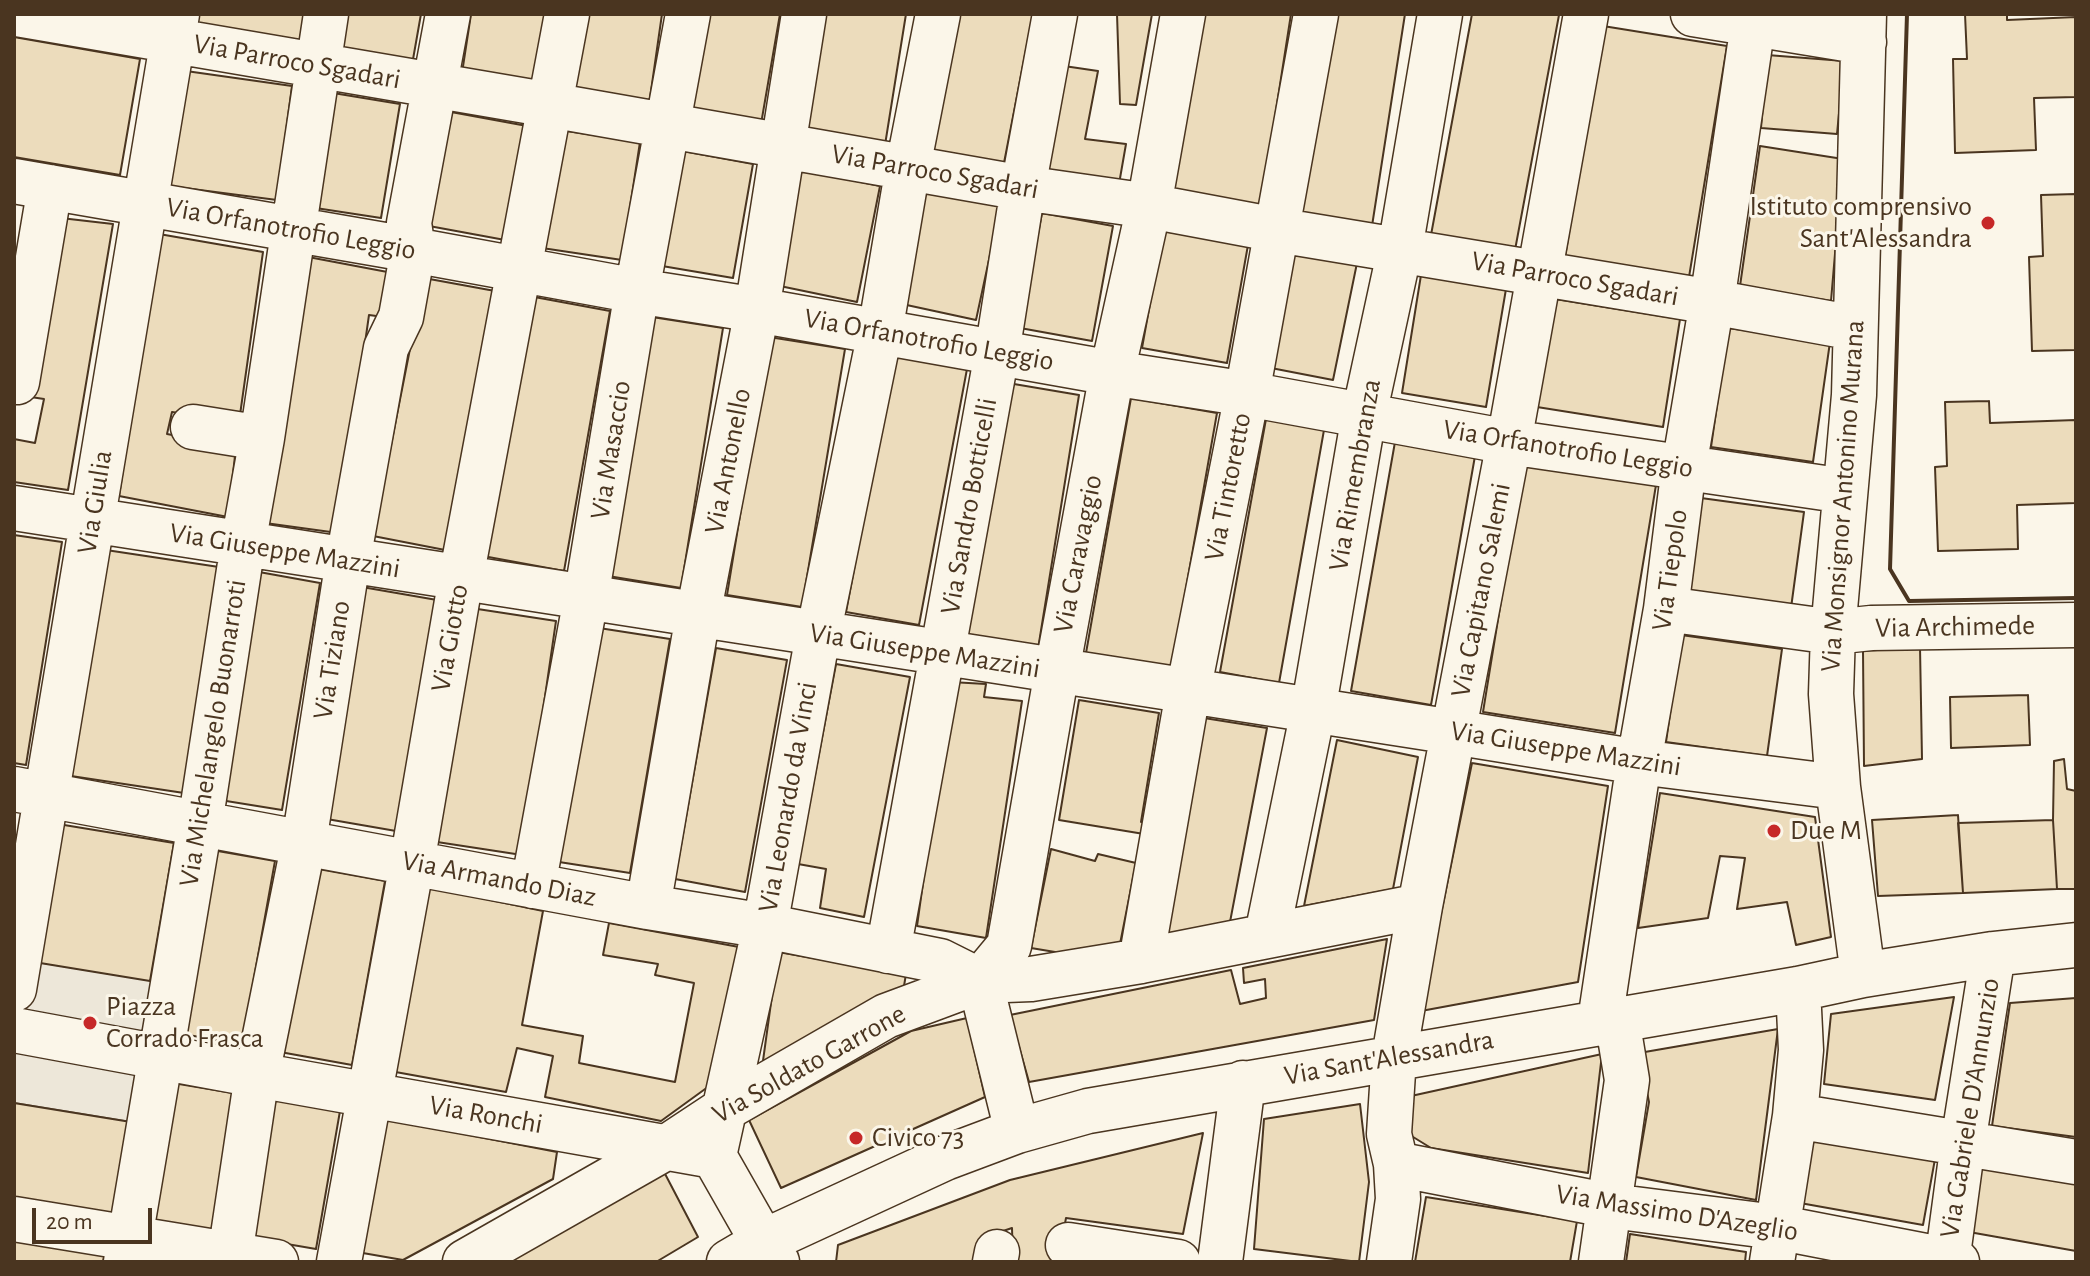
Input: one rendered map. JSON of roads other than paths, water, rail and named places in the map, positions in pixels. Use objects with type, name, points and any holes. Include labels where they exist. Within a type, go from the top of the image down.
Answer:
[{"type":"street","name":"Via Parroco Sgadari","points":[[17,14],[174,27],[318,67],[1855,328]]},
{"type":"street","name":"Via Michelangelo Buonarroti","points":[[128,1250],[262,438],[326,14]]},
{"type":"street","name":"Via Tiziano","points":[[229,1259],[257,1075],[304,842],[348,560],[386,348],[401,317],[413,250],[409,223],[448,14]]},
{"type":"street","name":"Via Giotto","points":[[339,1262],[461,578],[567,14]]},
{"type":"street","name":"Via Masaccio","points":[[533,886],[688,14]]},
{"type":"street","name":"Via Antonello","points":[[648,907],[698,615],[757,310],[804,14]]},
{"type":"street","name":"Via Leonardo da Vinci","points":[[714,1156],[765,926],[938,14]]},
{"type":"street","name":"Via Sandro Botticelli","points":[[888,951],[1055,14]]},
{"type":"street","name":"Via Caravaggio","points":[[980,981],[1009,946],[1112,373],[1149,206],[1183,14]]},
{"type":"street","name":"Via Tintoretto","points":[[1141,961],[1188,692],[1247,394],[1316,14]]},
{"type":"street","name":"Via Rimembranza","points":[[1267,935],[1313,711],[1364,415],[1400,249],[1440,14]]},
{"type":"street","name":"Via Capitano Salemi","points":[[1389,1262],[1398,1199],[1396,1164],[1389,1134],[1394,1057],[1586,14]]},
{"type":"street","points":[[1693,14],[1753,24],[1864,28]]},
{"type":"street","name":"Via Tiepolo","points":[[1601,1262],[1627,1080],[1608,1020],[1639,762],[1666,609],[1684,467],[1753,24]]},
{"type":"street","name":"Via Giulia","points":[[14,989],[30,792],[92,521],[174,27]]},
{"type":"street","name":"Via Monsignor Antonino Murana","points":[[1863,975],[1838,787],[1831,694],[1833,632],[1854,395],[1864,28]]},
{"type":"street","points":[[17,382],[32,184]]},
{"type":"street","name":"Via Orfanotrofio Leggio","points":[[32,184],[1509,442],[1845,491]]},
{"type":"street","points":[[193,427],[262,438]]},
{"type":"street","name":"Via Giuseppe Mazzini","points":[[14,508],[1639,762],[1838,787]]},
{"type":"street","name":"Via Archimede","points":[[1666,609],[1833,632],[1871,628],[2076,625]]},
{"type":"street","name":"Via Armando Diaz","points":[[30,792],[765,926],[940,961],[980,981]]},
{"type":"street","name":"Via Soldato Garrone","points":[[465,1262],[667,1147],[726,1108],[886,1016],[980,981],[1031,979],[1141,961],[1420,906]]},
{"type":"street","name":"Via Sant'Alessandra","points":[[756,1255],[945,1158],[1017,1131],[1088,1111],[1798,989],[1863,975],[1993,954],[2076,945]]},
{"type":"street","name":"Via Gabriele D'Annunzio","points":[[1951,1262],[1963,1143],[1993,954]]},
{"type":"street","points":[[980,981],[1017,1131]]},
{"type":"street","points":[[1774,1244],[1795,1116],[1801,1050],[1798,989]]},
{"type":"street","name":"Via Ronchi","points":[[14,1030],[714,1156]]},
{"type":"street","points":[[1220,1262],[1243,1083]]},
{"type":"street","points":[[1795,1116],[2076,1162]]},
{"type":"street","points":[[714,1156],[756,1255]]},
{"type":"street","name":"Via Massimo D'Azeglio","points":[[1396,1164],[1611,1206],[1774,1244],[1951,1262]]},
{"type":"street","points":[[14,1219],[128,1250],[276,1262]]},
{"type":"street","points":[[1068,1245],[1178,1262]]},
{"type":"place","name":"Istituto comprensivo Sant'Alessandra","points":[[1988,223]]},
{"type":"place","name":"Due M","points":[[1774,831]]},
{"type":"place","name":"Piazza Corrado Frasca","points":[[90,1023]]},
{"type":"place","name":"Civico 73","points":[[856,1138]]}]
